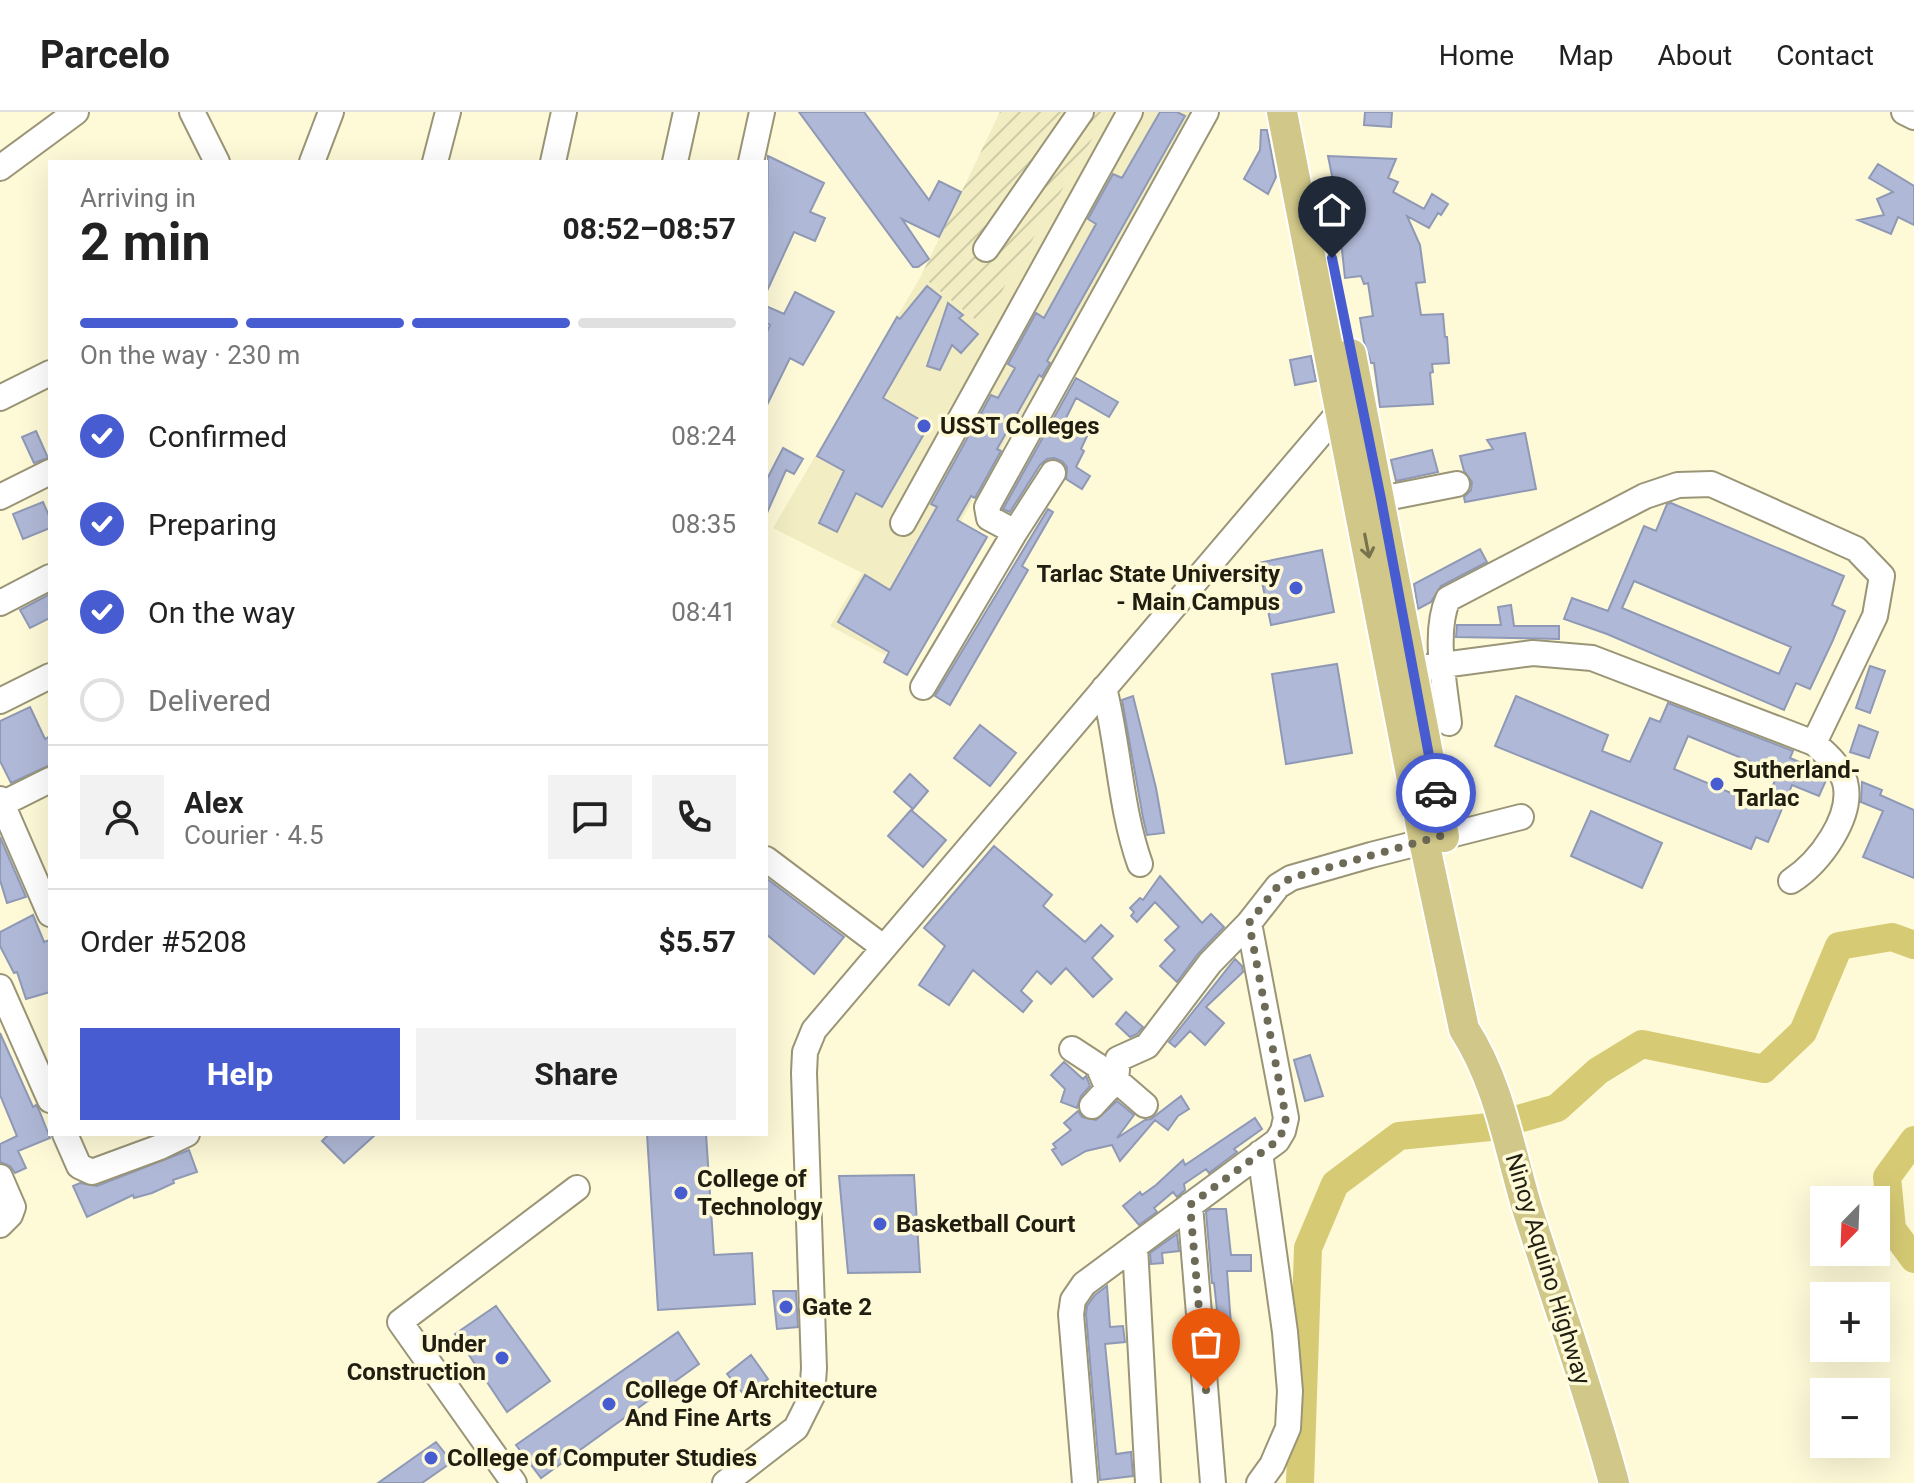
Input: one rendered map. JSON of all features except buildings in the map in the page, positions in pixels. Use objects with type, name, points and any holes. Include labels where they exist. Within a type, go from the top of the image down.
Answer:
[{"type":"main road","name":"Ninoy Aquino Highway","points":[[1282,112],[1371,489],[1434,838],[1462,935],[1483,1027],[1485,1066],[1614,1483]]},
{"type":"main road","name":"Ninoy Aquino Highway","points":[[1303,112],[1345,376],[1341,410],[1371,489],[1428,667],[1434,838]]},
{"type":"street","points":[[0,168],[76,112]]},
{"type":"street","points":[[192,112],[216,160]]},
{"type":"street","points":[[313,160],[331,112]]},
{"type":"street","points":[[436,160],[448,112]]},
{"type":"street","points":[[553,160],[564,112]]},
{"type":"street","points":[[675,160],[686,112]]},
{"type":"street","points":[[751,160],[762,112]]},
{"type":"street","points":[[986,249],[1081,112]]},
{"type":"street","points":[[903,523],[1130,112]]},
{"type":"street","points":[[1015,532],[989,518],[987,507],[1206,112]]},
{"type":"street","points":[[1904,112],[1914,117]]},
{"type":"street","points":[[0,398],[48,374]]},
{"type":"street","points":[[725,1483],[796,1428],[812,1396],[814,1368],[805,1052],[814,1030],[1341,410]]},
{"type":"street","points":[[0,497],[48,473]]},
{"type":"street","points":[[923,687],[1053,473]]},
{"type":"street","points":[[1371,489],[1457,484]]},
{"type":"street","points":[[1449,723],[1428,667],[1448,599],[1645,496],[1678,485],[1711,484],[1856,549],[1882,576],[1875,616],[1814,743]]},
{"type":"street","points":[[0,603],[48,578]]},
{"type":"street","points":[[1428,667],[1533,653],[1592,658],[1814,743],[1835,762],[1845,783],[1843,811],[1829,843],[1809,869],[1791,881]]},
{"type":"street","points":[[0,701],[48,677]]},
{"type":"street","points":[[1104,688],[1131,840],[1140,864]]},
{"type":"street","points":[[48,781],[1,801],[44,883],[48,904]]},
{"type":"street","points":[[1105,1092],[1118,1059],[1147,1046],[1210,963],[1249,923],[1278,886],[1291,878],[1521,817]]},
{"type":"street","points":[[768,861],[883,947]]},
{"type":"street","points":[[1085,1483],[1071,1314],[1073,1300],[1084,1284],[1277,1141],[1283,1131],[1286,1118],[1249,923]]},
{"type":"street","points":[[0,987],[48,1095]]},
{"type":"street","points":[[1072,1049],[1098,1066],[1105,1092]]},
{"type":"street","points":[[1105,1092],[1145,1105]]},
{"type":"street","points":[[66,1136],[79,1166],[92,1172],[157,1141],[178,1136]]},
{"type":"street","points":[[1259,1483],[1272,1465],[1288,1428],[1290,1391],[1285,1332],[1260,1153]]},
{"type":"street","points":[[0,1177],[13,1207],[0,1225]]},
{"type":"street","points":[[514,1483],[400,1322],[577,1188]]},
{"type":"street","points":[[1190,1205],[1213,1483]]},
{"type":"street","points":[[1135,1246],[1148,1483]]},
{"type":"shaded area","points":[[1000,112],[1108,112],[982,325],[921,276]]},
{"type":"shaded area","name":"USST Colleges","points":[[1108,112],[1193,112],[885,655],[830,626],[862,573],[773,528],[921,276],[982,325]]},
{"type":"waterway","points":[[1300,1483],[1308,1248],[1335,1184],[1399,1136],[1490,1127],[1557,1108],[1598,1071],[1642,1044],[1764,1069],[1803,1032],[1839,946],[1892,937],[1914,945]]},
{"type":"waterway","points":[[1914,1140],[1887,1177],[1892,1229],[1914,1259]]},
{"type":"way so far","points":[[1206,1390],[1190,1205],[1277,1141],[1286,1118],[1249,923],[1278,886],[1291,878],[1444,835],[1436,793]]},
{"type":"place","name":"USST Colleges","points":[[924,426]]},
{"type":"place","name":"Tarlac State University - Main Campus","points":[[1296,588]]},
{"type":"place","name":"Sutherland- Tarlac","points":[[1717,784]]},
{"type":"place","name":"College of Technology","points":[[681,1193]]},
{"type":"place","name":"Basketball Court","points":[[880,1224]]},
{"type":"place","name":"Gate 2","points":[[786,1307]]},
{"type":"place","name":"Under Construction","points":[[502,1358]]},
{"type":"place","name":"College Of Architecture And Fine Arts","points":[[609,1404]]},
{"type":"place","name":"College of Computer Studies","points":[[431,1458]]},
{"type":"route","points":[[1332,258],[1436,793]]}]
